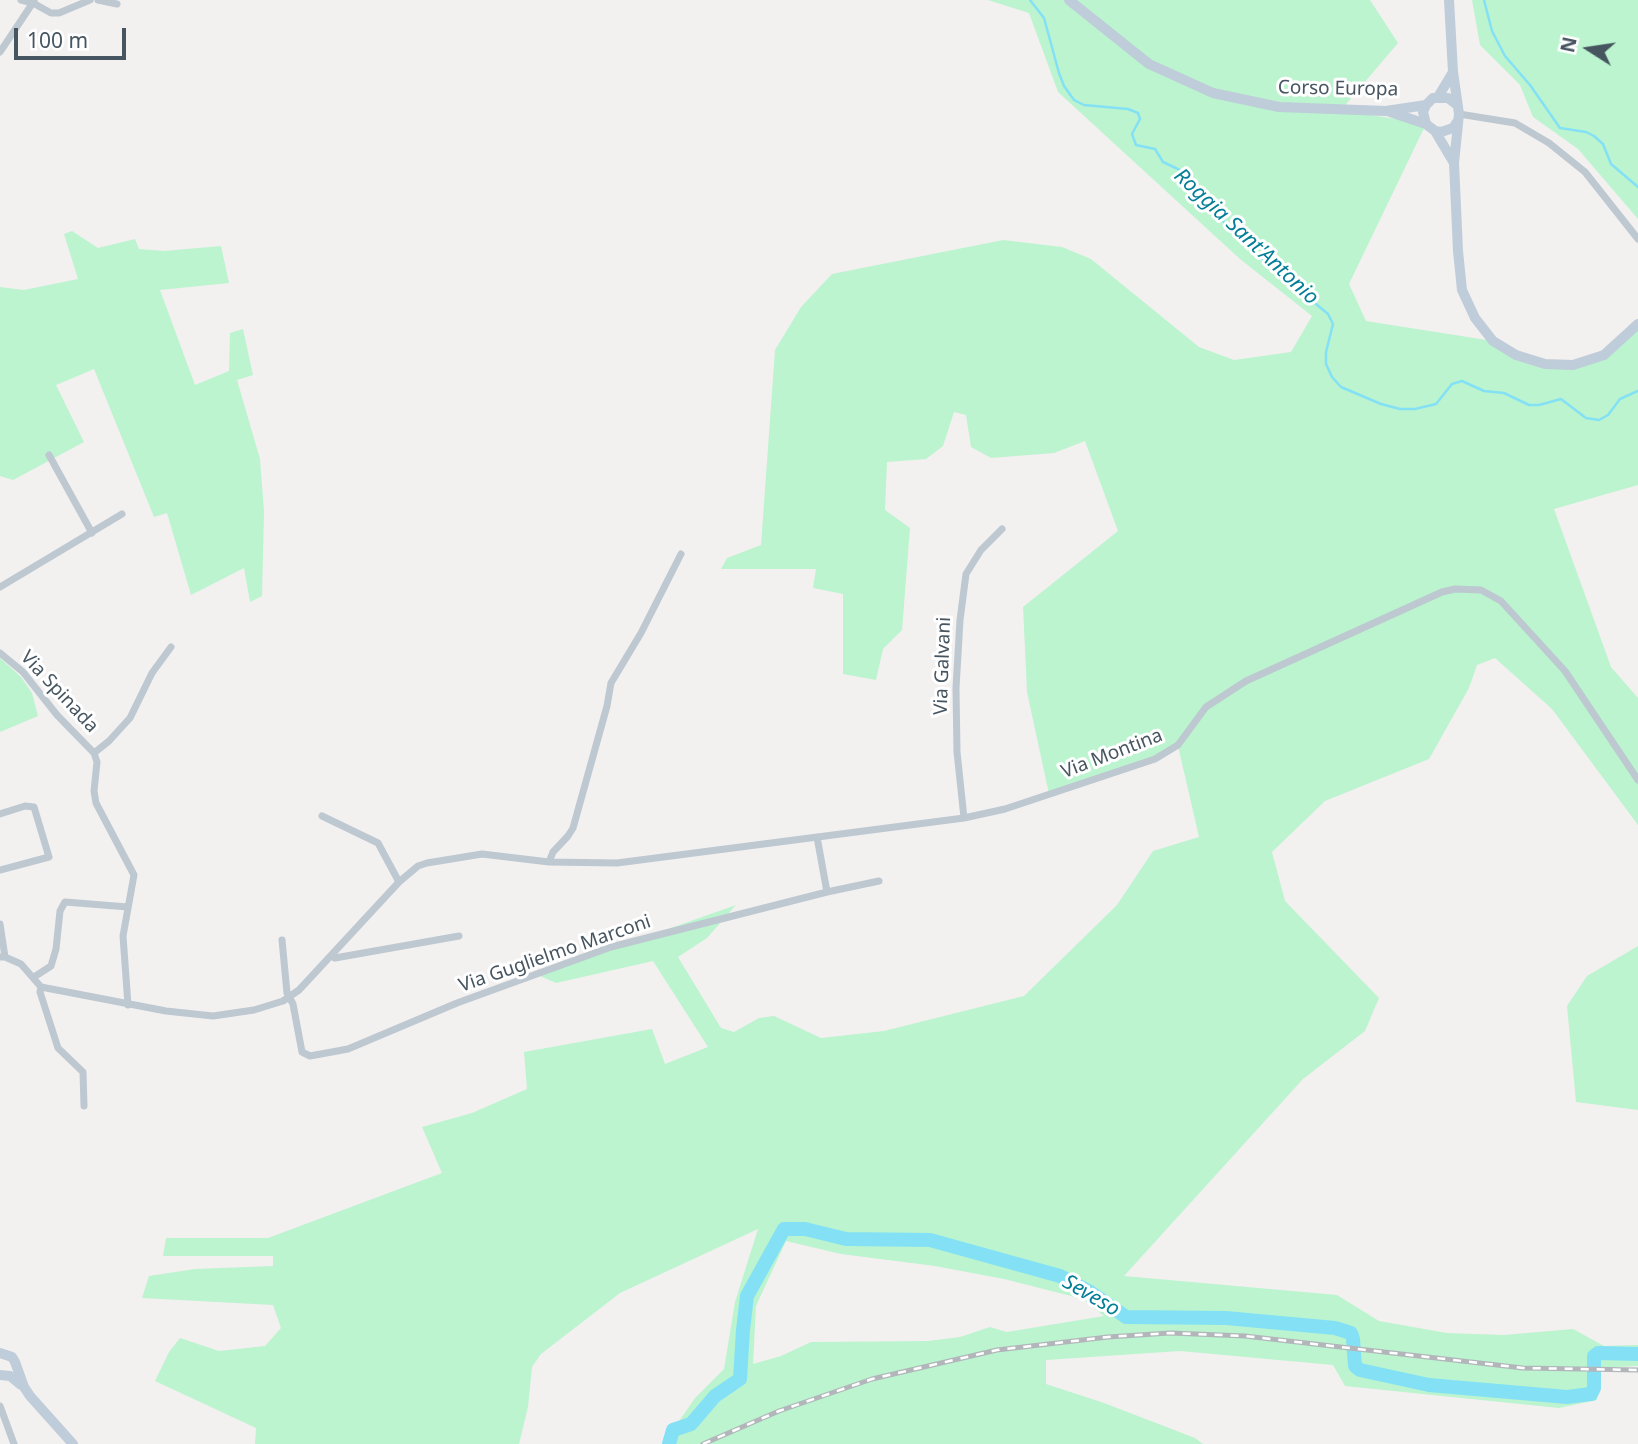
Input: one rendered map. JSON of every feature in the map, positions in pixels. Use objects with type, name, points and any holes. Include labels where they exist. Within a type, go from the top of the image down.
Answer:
[{"type":"main road","name":"Corso Europa","points":[[1069,0],[1149,64],[1213,93],[1279,107],[1386,111],[1426,105]]},
{"type":"main road","points":[[1449,0],[1458,113],[1454,163],[1462,290],[1475,318],[1493,341],[1516,355],[1545,365],[1573,365],[1604,355],[1638,324]]},
{"type":"main road","points":[[1426,124],[1423,112],[1426,105],[1438,97],[1453,72]]},
{"type":"main road","points":[[1438,97],[1448,98],[1458,113]]},
{"type":"main road","points":[[1386,111],[1426,124],[1435,131],[1454,163]]},
{"type":"main road","points":[[1435,131],[1445,132],[1453,128],[1458,113]]},
{"type":"main road","points":[[2,1354],[12,1357],[24,1387]]},
{"type":"main road","points":[[2,1376],[13,1372],[15,1362]]},
{"type":"main road","points":[[2,1376],[14,1379],[24,1387],[74,1444]]},
{"type":"street","points":[[21,0],[34,1],[51,13],[59,13],[90,0]]},
{"type":"street","points":[[98,0],[117,4]]},
{"type":"street","points":[[0,52],[34,1]]},
{"type":"street","points":[[1458,113],[1515,123],[1549,143],[1585,172],[1638,239]]},
{"type":"street","points":[[49,455],[92,533]]},
{"type":"street","points":[[0,587],[122,513]]},
{"type":"street","name":"Via Galvani","points":[[964,818],[957,752],[956,688],[966,574],[981,550],[1002,528]]},
{"type":"street","points":[[549,862],[553,852],[573,828],[611,683],[641,633],[681,554]]},
{"type":"street","name":"Via Montina","points":[[290,997],[399,882],[418,866],[482,854],[549,862],[617,863],[964,818],[1005,809],[1155,759],[1178,745],[1206,707],[1246,681],[1442,592],[1468,588],[1482,590],[1501,601],[1583,695],[1638,780]]},
{"type":"street","points":[[128,1005],[123,948],[134,875],[96,803],[94,791],[97,762],[94,753],[130,718],[152,673],[171,647]]},
{"type":"street","name":"Via Spinada","points":[[0,653],[27,676],[57,715],[94,753]]},
{"type":"street","points":[[0,814],[25,806],[34,807],[49,857],[0,870]]},
{"type":"street","points":[[321,816],[378,843],[399,882]]},
{"type":"street","points":[[817,837],[827,892]]},
{"type":"street","name":"Via Guglielmo Marconi","points":[[290,997],[303,1054],[310,1056],[348,1049],[457,1003],[611,947],[879,881]]},
{"type":"street","points":[[34,977],[51,966],[56,949],[58,919],[65,902],[128,907]]},
{"type":"street","points":[[0,924],[3,957],[21,964],[41,987],[40,992],[58,1048],[83,1072],[84,1106]]},
{"type":"street","points":[[331,956],[335,958],[458,936]]},
{"type":"street","points":[[41,987],[128,1005],[224,1016],[272,1005],[290,997],[287,993],[282,940]]},
{"type":"street","points":[[0,1406],[14,1444]]},
{"type":"green space","points":[[988,0],[1370,0],[1398,43],[1341,110],[1426,124],[1349,284],[1366,321],[1493,341],[1516,355],[1573,365],[1603,355],[1638,324],[1638,485],[1554,509],[1611,667],[1638,698],[1638,825],[1552,709],[1495,658],[1477,665],[1469,688],[1429,759],[1325,801],[1272,852],[1285,901],[1379,998],[1365,1031],[1303,1079],[1124,1276],[1337,1295],[1379,1321],[1447,1333],[1504,1335],[1573,1329],[1604,1346],[1638,1345],[1638,1366],[1598,1368],[1597,1400],[1559,1408],[1345,1386],[1333,1365],[1180,1351],[1046,1360],[1046,1384],[1104,1403],[1195,1438],[1203,1444],[669,1444],[671,1433],[695,1398],[724,1369],[735,1302],[758,1229],[620,1293],[541,1354],[532,1367],[528,1407],[519,1444],[255,1444],[256,1428],[155,1381],[169,1352],[180,1338],[219,1351],[265,1346],[281,1328],[273,1305],[142,1298],[149,1276],[195,1269],[273,1266],[273,1256],[163,1256],[166,1238],[268,1238],[442,1173],[422,1127],[472,1113],[527,1089],[524,1052],[652,1029],[665,1064],[708,1047],[653,961],[556,983],[538,975],[736,905],[707,938],[678,957],[721,1028],[734,1032],[759,1018],[774,1016],[821,1038],[884,1031],[1024,996],[1117,905],[1153,851],[1199,837],[1178,746],[1155,759],[1049,794],[1027,692],[1023,607],[1118,531],[1085,441],[1054,453],[991,458],[971,447],[966,415],[954,412],[943,446],[926,459],[887,462],[885,510],[910,528],[902,630],[883,649],[876,680],[843,674],[843,594],[813,588],[816,569],[721,569],[727,558],[761,545],[775,350],[801,307],[832,274],[1003,240],[1062,247],[1091,259],[1199,347],[1234,360],[1291,352],[1312,316],[1240,259],[1058,92],[1029,13]],"holes":[[[786,1241],[841,1254],[935,1266],[1004,1279],[1083,1299],[1104,1316],[1007,1332],[990,1327],[960,1337],[928,1341],[811,1342],[781,1356],[753,1364],[756,1306]]]},
{"type":"green space","points":[[1472,0],[1638,0],[1638,219],[1578,149],[1533,117],[1520,85],[1480,45]]},
{"type":"green space","points":[[72,231],[98,248],[135,239],[139,249],[164,251],[221,246],[229,283],[160,290],[195,385],[229,371],[230,333],[243,329],[253,375],[237,380],[260,459],[264,512],[262,596],[250,602],[244,568],[191,595],[167,513],[154,517],[94,369],[56,385],[84,442],[13,480],[0,476],[0,287],[24,290],[78,279],[64,234]]},
{"type":"green space","points":[[0,658],[21,677],[32,693],[38,716],[0,732]]},
{"type":"green space","points":[[1638,946],[1638,1110],[1576,1102],[1567,1006],[1587,976]]},
{"type":"waterway","name":"Roggia Sant'Antonio","points":[[1030,0],[1044,18],[1059,73],[1074,100],[1084,105],[1128,109],[1138,113],[1140,119],[1132,134],[1136,145],[1155,149],[1163,162],[1182,171],[1196,196],[1273,268],[1328,314],[1333,324],[1326,364],[1341,387],[1381,404],[1400,409],[1415,409],[1436,404],[1452,384],[1462,381],[1484,391],[1504,393],[1529,405],[1561,399],[1586,418],[1599,420],[1608,415],[1620,399],[1638,391]]},
{"type":"waterway","points":[[1484,0],[1492,31],[1505,56],[1530,85],[1560,128],[1594,136],[1603,144],[1611,164],[1638,187]]},
{"type":"waterway","name":"Seveso","points":[[669,1444],[673,1430],[691,1424],[715,1396],[740,1379],[747,1296],[784,1229],[805,1229],[846,1239],[930,1240],[1060,1276],[1090,1292],[1126,1317],[1226,1318],[1335,1328],[1351,1333],[1355,1366],[1360,1370],[1429,1385],[1567,1397],[1591,1394],[1594,1388],[1594,1356],[1598,1353],[1638,1354]]},
{"type":"railway","points":[[703,1444],[779,1411],[872,1379],[997,1350],[1108,1337],[1170,1333],[1245,1336],[1523,1368],[1638,1370]]}]
